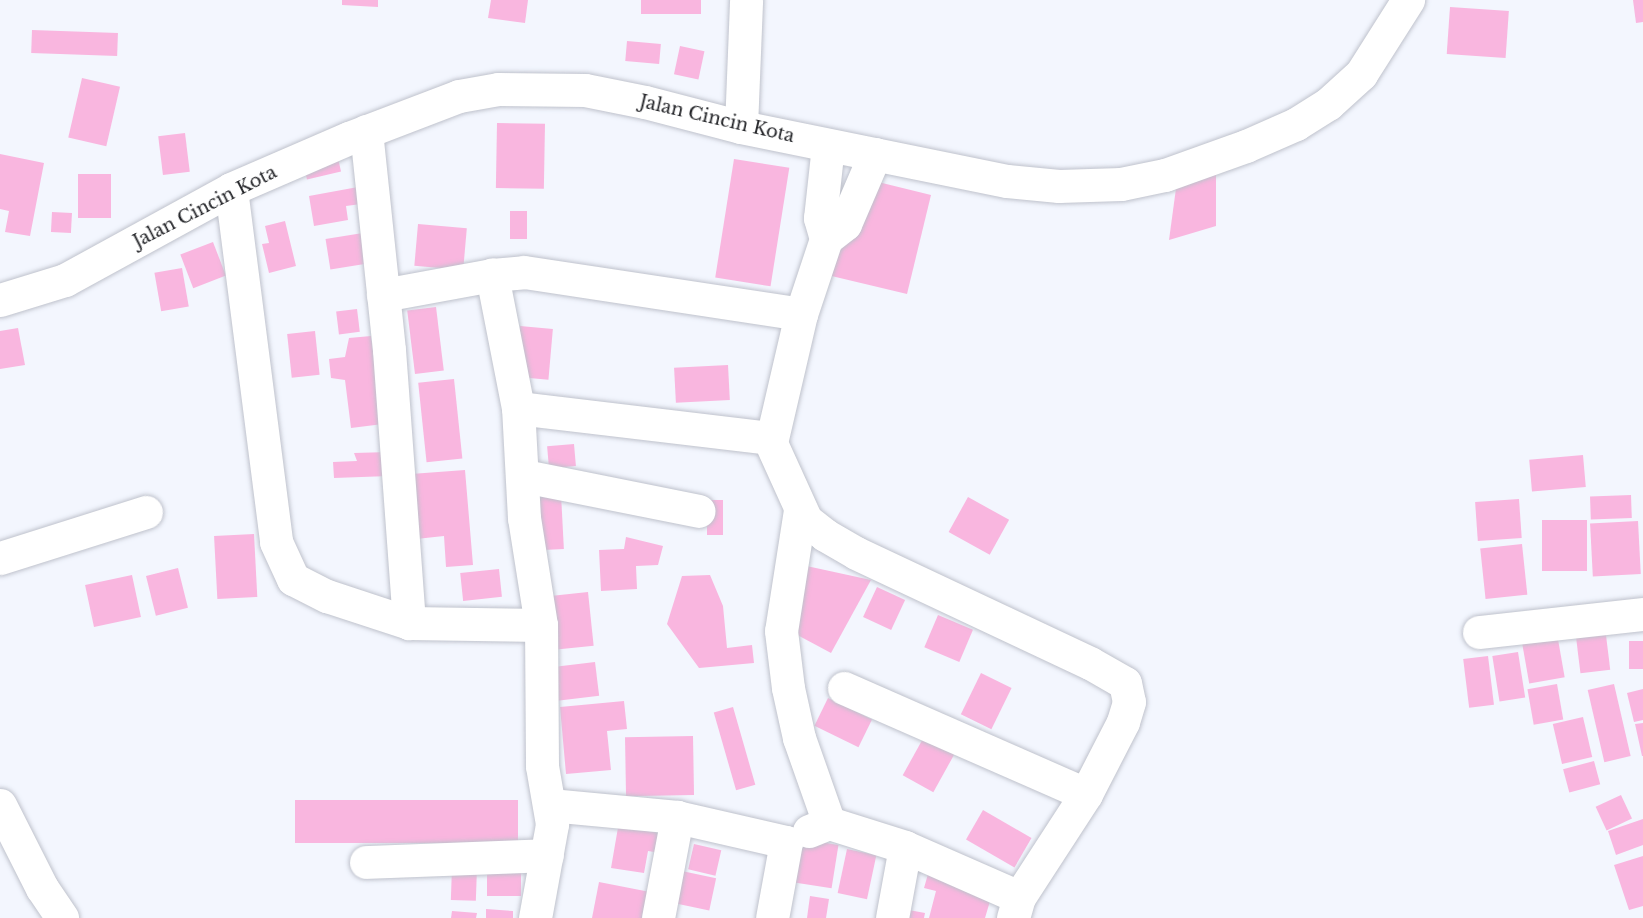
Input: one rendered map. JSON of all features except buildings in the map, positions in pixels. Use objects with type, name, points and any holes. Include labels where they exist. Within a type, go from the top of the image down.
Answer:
[{"type":"street","points":[[741,127],[746,0]]},
{"type":"street","name":"Jalan Cincin Kota","points":[[0,300],[65,280],[231,189],[366,131],[459,96],[498,89],[585,90],[645,102],[741,127],[1007,181],[1059,186],[1120,184],[1165,175],[1246,146],[1296,124],[1328,104],[1361,74],[1408,0]]},
{"type":"street","points":[[366,131],[383,295],[410,622]]},
{"type":"street","points":[[826,238],[820,218],[828,145]]},
{"type":"street","points":[[550,805],[677,817],[786,842],[829,823],[905,847],[1016,907],[1086,794],[1123,722],[1129,702],[1125,683],[1090,663],[856,553],[825,536],[806,520],[772,449],[771,438],[801,314],[826,238],[844,224],[875,154]]},
{"type":"street","points":[[231,189],[276,542],[293,579],[327,596],[410,622],[541,625]]},
{"type":"street","points":[[383,295],[492,275],[524,272],[801,314]]},
{"type":"street","points":[[492,275],[518,408],[524,476],[524,518],[541,625],[542,766],[552,824],[535,918]]},
{"type":"street","points":[[518,408],[771,438]]},
{"type":"street","points":[[524,476],[699,511]]},
{"type":"street","points":[[800,510],[781,631],[788,688],[800,738],[829,823]]},
{"type":"street","points":[[0,558],[146,512]]},
{"type":"street","points":[[1479,632],[1643,614]]},
{"type":"street","points":[[844,688],[1086,794]]},
{"type":"street","points":[[0,805],[42,888],[63,918]]},
{"type":"street","points":[[658,918],[677,817]]},
{"type":"street","points":[[772,918],[786,842]]},
{"type":"street","points":[[892,918],[905,847]]},
{"type":"street","points":[[366,862],[548,855]]}]
